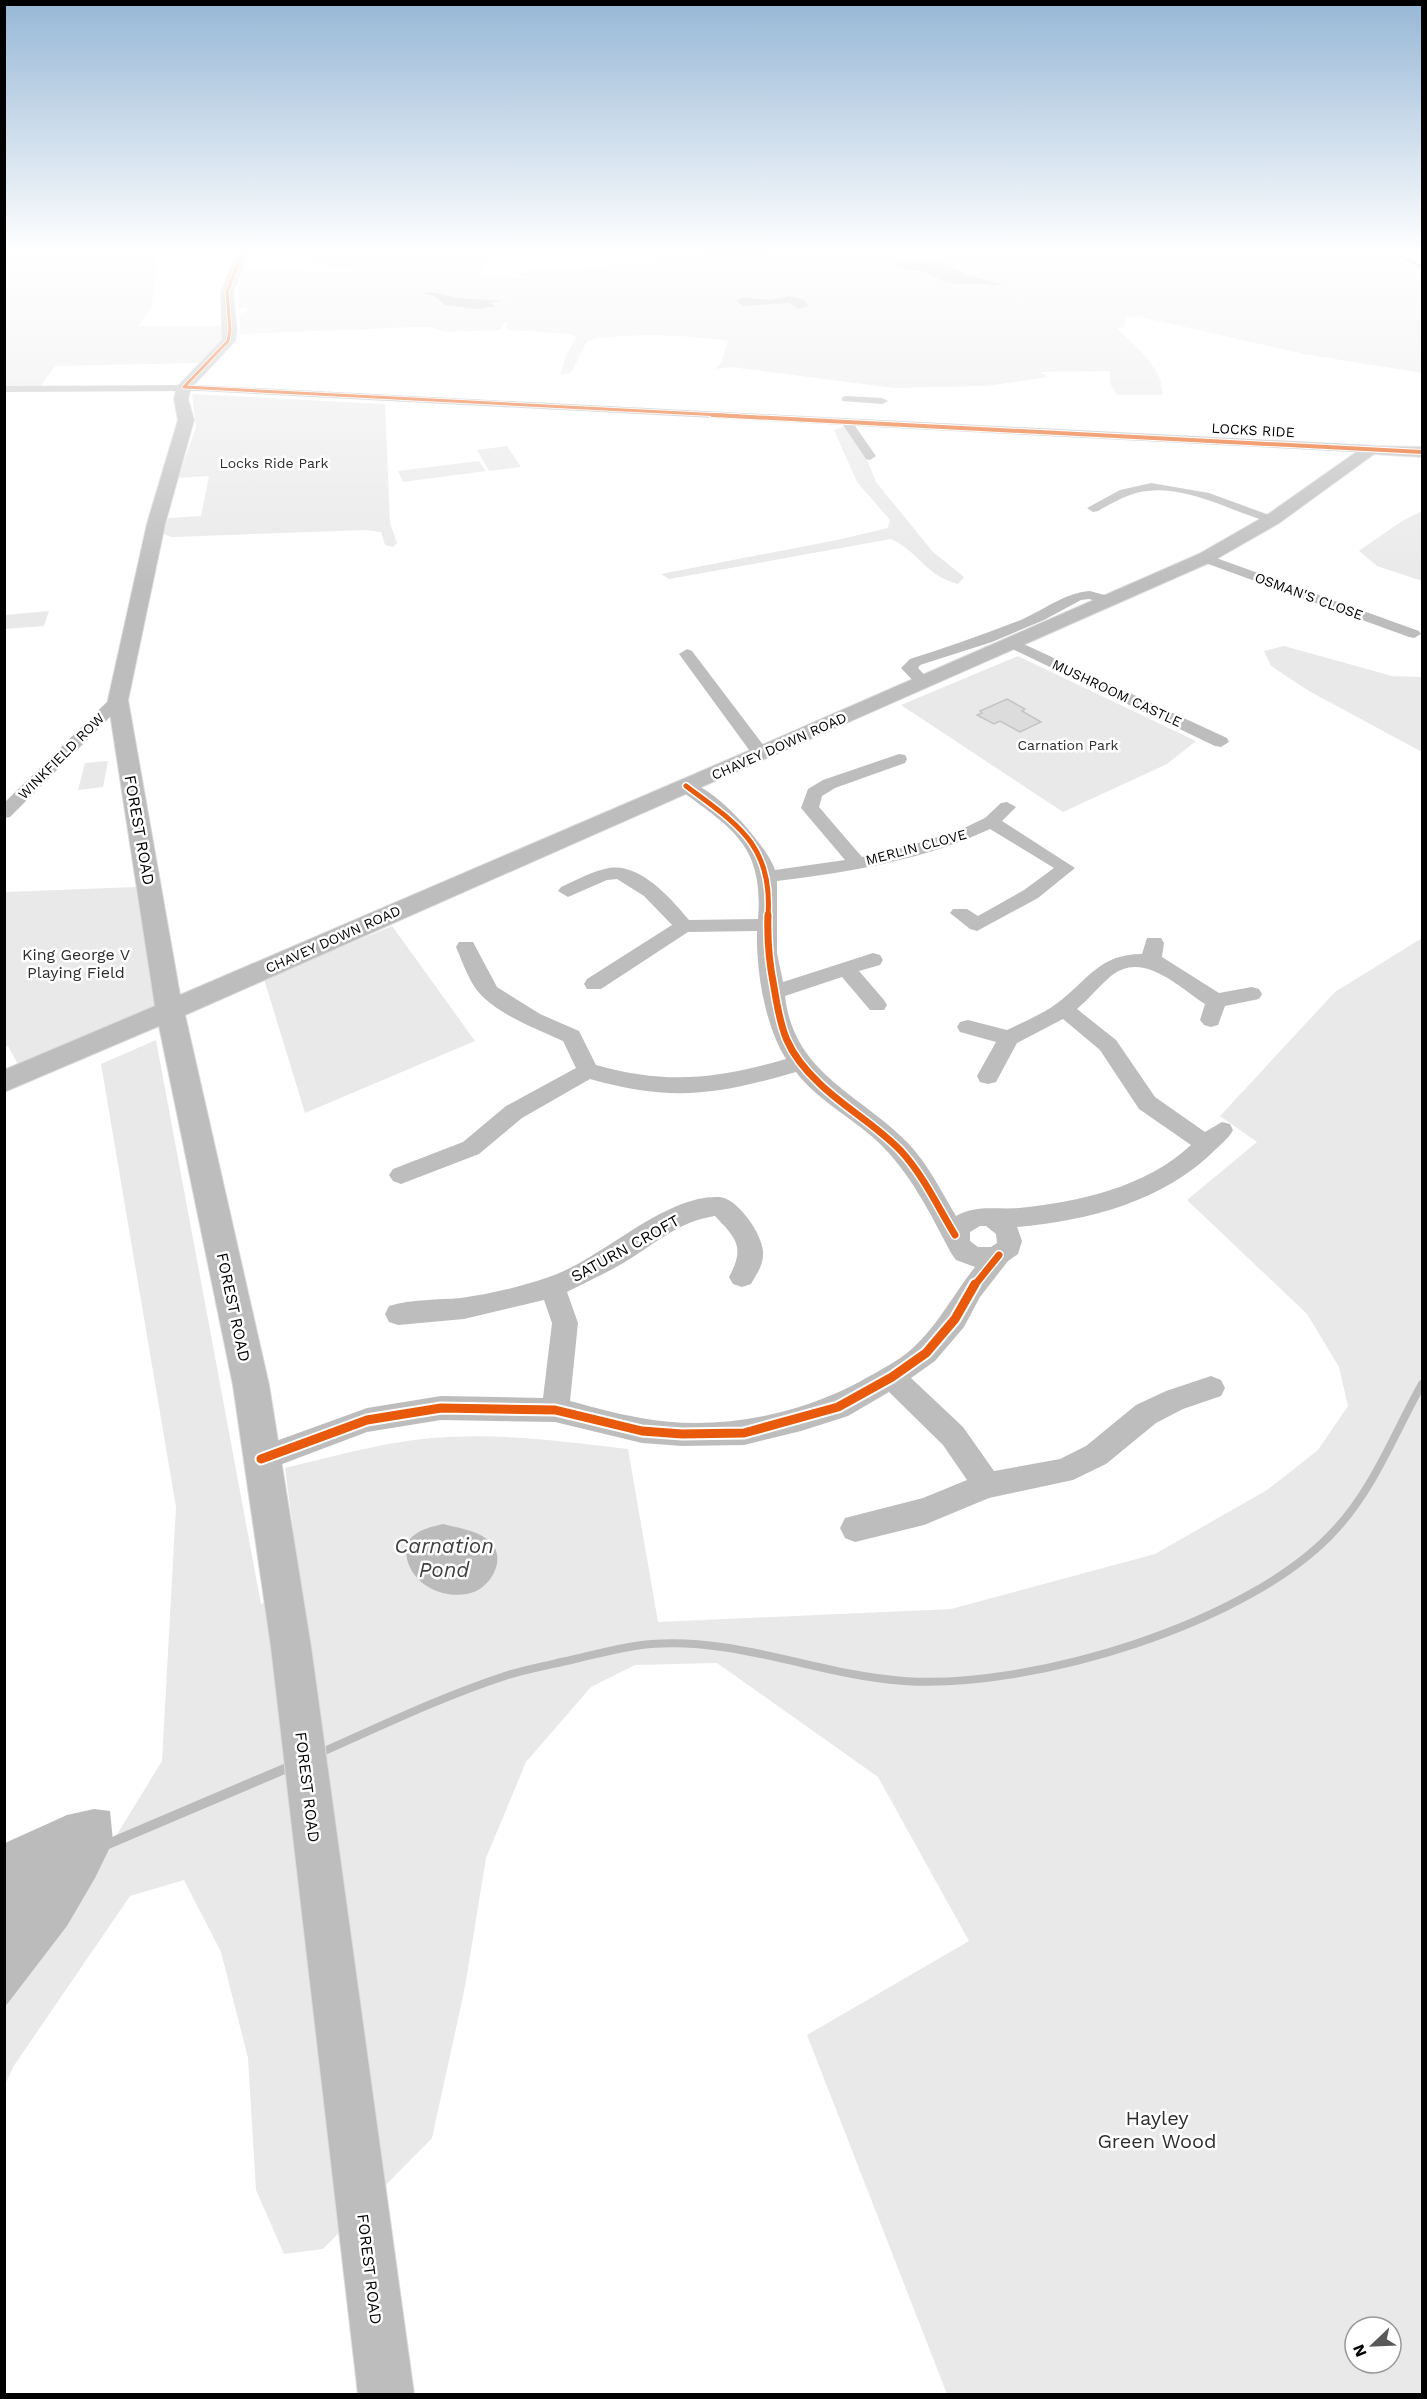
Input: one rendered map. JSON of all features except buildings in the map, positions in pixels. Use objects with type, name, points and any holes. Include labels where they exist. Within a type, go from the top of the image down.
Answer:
[{"type":"main road","points":[[184,387],[209,361]]},
{"type":"main road","name":"FOREST ROAD","points":[[184,387],[182,399],[186,420],[156,524],[122,672],[118,700],[170,1010],[251,1384],[301,1730],[386,2394]]},
{"type":"main road","name":"LOCKS RIDE","points":[[1371,449],[1422,452]]},
{"type":"main road","name":"CHAVEY DOWN ROAD","points":[[4,1082],[1013,644],[1204,558],[1273,519],[1371,449]]},
{"type":"street","name":"LOCKS RIDE","points":[[4,389],[184,387],[1371,449]]},
{"type":"street","points":[[846,399],[882,401]]},
{"type":"street","points":[[863,400],[853,422],[870,456]]},
{"type":"street","points":[[1093,508],[1138,488],[1156,487],[1175,489],[1273,519]]},
{"type":"street","name":"OSMAN'S CLOSE","points":[[1204,558],[1413,634]]},
{"type":"street","points":[[923,682],[909,668],[915,662],[987,639],[1039,617],[1078,596],[1090,595],[1110,601]]},
{"type":"street","name":"MUSHROOM CASTLE","points":[[1013,644],[1221,742]]},
{"type":"street","points":[[687,654],[761,754]]},
{"type":"street","name":"WINKFIELD ROW","points":[[4,813],[118,700]]},
{"type":"street","points":[[856,862],[810,808],[814,793],[829,784],[899,759]]},
{"type":"street","points":[[686,786],[724,815],[753,844],[768,877],[767,951],[779,1027],[798,1063],[833,1098],[876,1127],[902,1151],[931,1192],[960,1244],[983,1259],[999,1232]]},
{"type":"street","name":"MERLIN CLOVE","points":[[768,877],[814,871],[918,849],[968,834],[992,822],[1007,807]]},
{"type":"street","points":[[960,914],[977,925],[1031,894],[1066,868],[992,822]]},
{"type":"street","points":[[568,891],[613,872],[625,875],[663,901],[684,926]]},
{"type":"street","points":[[594,984],[684,926],[767,925]]},
{"type":"street","points":[[466,947],[476,971],[490,992],[533,1019],[571,1036],[588,1071]]},
{"type":"street","points":[[988,1076],[1009,1038],[1064,1009],[1084,993],[1106,968],[1126,959],[1153,952],[1213,1011],[1252,994]]},
{"type":"street","points":[[774,992],[873,960]]},
{"type":"street","points":[[846,969],[877,1005]]},
{"type":"street","points":[[964,1302],[966,1283],[958,1227],[965,1221],[999,1232],[1129,1194],[1179,1168],[1214,1137],[1147,1103],[1108,1045],[1064,1009]]},
{"type":"street","points":[[968,1027],[1009,1038]]},
{"type":"street","points":[[401,1175],[471,1148],[514,1112],[588,1071],[636,1084],[675,1087],[756,1076],[798,1063]]},
{"type":"street","points":[[931,1192],[959,1211],[999,1232]]},
{"type":"street","name":"SATURN CROFT","points":[[398,1314],[464,1308],[554,1287],[616,1255],[666,1222],[698,1209],[720,1206],[744,1231],[750,1242],[752,1255],[750,1266],[742,1277]]},
{"type":"street","points":[[261,1459],[367,1420],[441,1408],[555,1410],[642,1431],[682,1434],[744,1433],[838,1407],[892,1377],[926,1353],[955,1319],[999,1232]]},
{"type":"street","name":"SATURN CROFT","points":[[554,1287],[565,1323],[555,1410]]},
{"type":"street","points":[[892,1377],[953,1436],[987,1485]]},
{"type":"street","points":[[855,1528],[924,1511],[987,1485],[1063,1471],[1096,1455],[1146,1414],[1176,1399],[1211,1388]]},
{"type":"green space","points":[[5,361],[203,361],[201,363],[55,366],[39,388],[5,387]]},
{"type":"green space","points":[[564,361],[577,361],[571,373],[560,374]]},
{"type":"green space","points":[[722,361],[1149,361],[1159,376],[1162,395],[1117,395],[1110,383],[1110,371],[1040,372],[1048,377],[987,386],[894,388],[731,367],[715,369]]},
{"type":"green space","points":[[1347,361],[1422,361],[1422,373]]},
{"type":"green space","name":"Locks Ride Park","points":[[192,394],[385,404],[390,523],[397,543],[393,547],[385,545],[381,532],[365,530],[172,537],[163,534],[168,518],[201,516],[209,476],[178,478],[196,427]]},
{"type":"green space","points":[[845,426],[855,430],[876,482],[933,552],[964,577],[958,584],[930,570],[909,550],[891,539],[669,579],[661,574],[888,528],[890,520],[857,482],[834,430]]},
{"type":"green space","points":[[507,446],[521,467],[489,471],[477,450]]},
{"type":"green space","points":[[479,461],[486,471],[403,482],[398,471]]},
{"type":"green space","points":[[1422,511],[1422,581],[1377,566],[1359,551],[1402,521]]},
{"type":"green space","points":[[49,611],[44,626],[5,629],[5,615]]},
{"type":"green space","points":[[1284,646],[1392,676],[1422,677],[1422,752],[1309,691],[1271,666],[1264,651]]},
{"type":"green space","name":"Carnation Park","points":[[1018,656],[1196,741],[1167,764],[1063,812],[901,705]]},
{"type":"green space","points":[[108,761],[103,787],[78,790],[85,763]]},
{"type":"green space","name":"King George V Playing Field","points":[[136,887],[156,1009],[21,1070],[8,1046],[5,1047],[4,892]]},
{"type":"green space","points":[[392,926],[475,1041],[305,1113],[264,979]]},
{"type":"green space","name":"Hayley Green Wood","points":[[1422,938],[1422,2394],[947,2394],[807,2035],[969,1941],[878,1777],[717,1663],[635,1665],[591,1687],[526,1762],[486,1858],[465,1987],[432,2138],[323,2249],[284,2254],[256,2190],[248,2058],[221,1952],[184,1880],[130,1896],[13,2067],[5,2085],[5,2007],[67,1926],[113,1841],[162,1761],[176,1507],[101,1064],[156,1040],[261,1604],[301,1589],[285,1468],[387,1444],[429,1438],[472,1436],[539,1439],[628,1449],[658,1622],[951,1609],[1155,1554],[1267,1490],[1318,1450],[1348,1406],[1339,1367],[1307,1314],[1187,1200],[1257,1142],[1220,1116],[1335,992]]},
{"type":"water","name":"Carnation Pond","points":[[443,1524],[483,1536],[493,1545],[496,1552],[496,1568],[488,1582],[475,1592],[455,1595],[433,1589],[423,1584],[410,1567],[406,1556],[406,1544],[427,1528]]},
{"type":"water","points":[[94,1809],[110,1811],[113,1841],[67,1926],[5,2007],[5,1843],[67,1815]]},
{"type":"waterway","points":[[320,1753],[434,1702],[481,1684],[529,1669],[641,1645],[683,1643],[715,1646],[872,1677],[904,1681],[955,1681],[1012,1674],[1073,1662],[1135,1644],[1195,1621],[1250,1594],[1298,1563],[1336,1529],[1373,1478],[1422,1384]]},
{"type":"waterway","points":[[285,1769],[292,1766]]},
{"type":"waterway","points":[[108,1844],[289,1767]]},
{"type":"cycle path","points":[[184,387],[209,361]]},
{"type":"cycle path","points":[[184,387],[1422,452]]},
{"type":"cycle path","points":[[686,786],[735,824],[755,847],[762,861],[767,875],[769,893],[768,962],[779,1024],[793,1051],[820,1084],[884,1134],[901,1151],[923,1181],[955,1235]]},
{"type":"cycle path","points":[[261,1459],[367,1420],[441,1408],[555,1410],[642,1431],[682,1434],[744,1433],[801,1419],[838,1407],[892,1377],[926,1353],[955,1319],[971,1290],[999,1255]]}]
